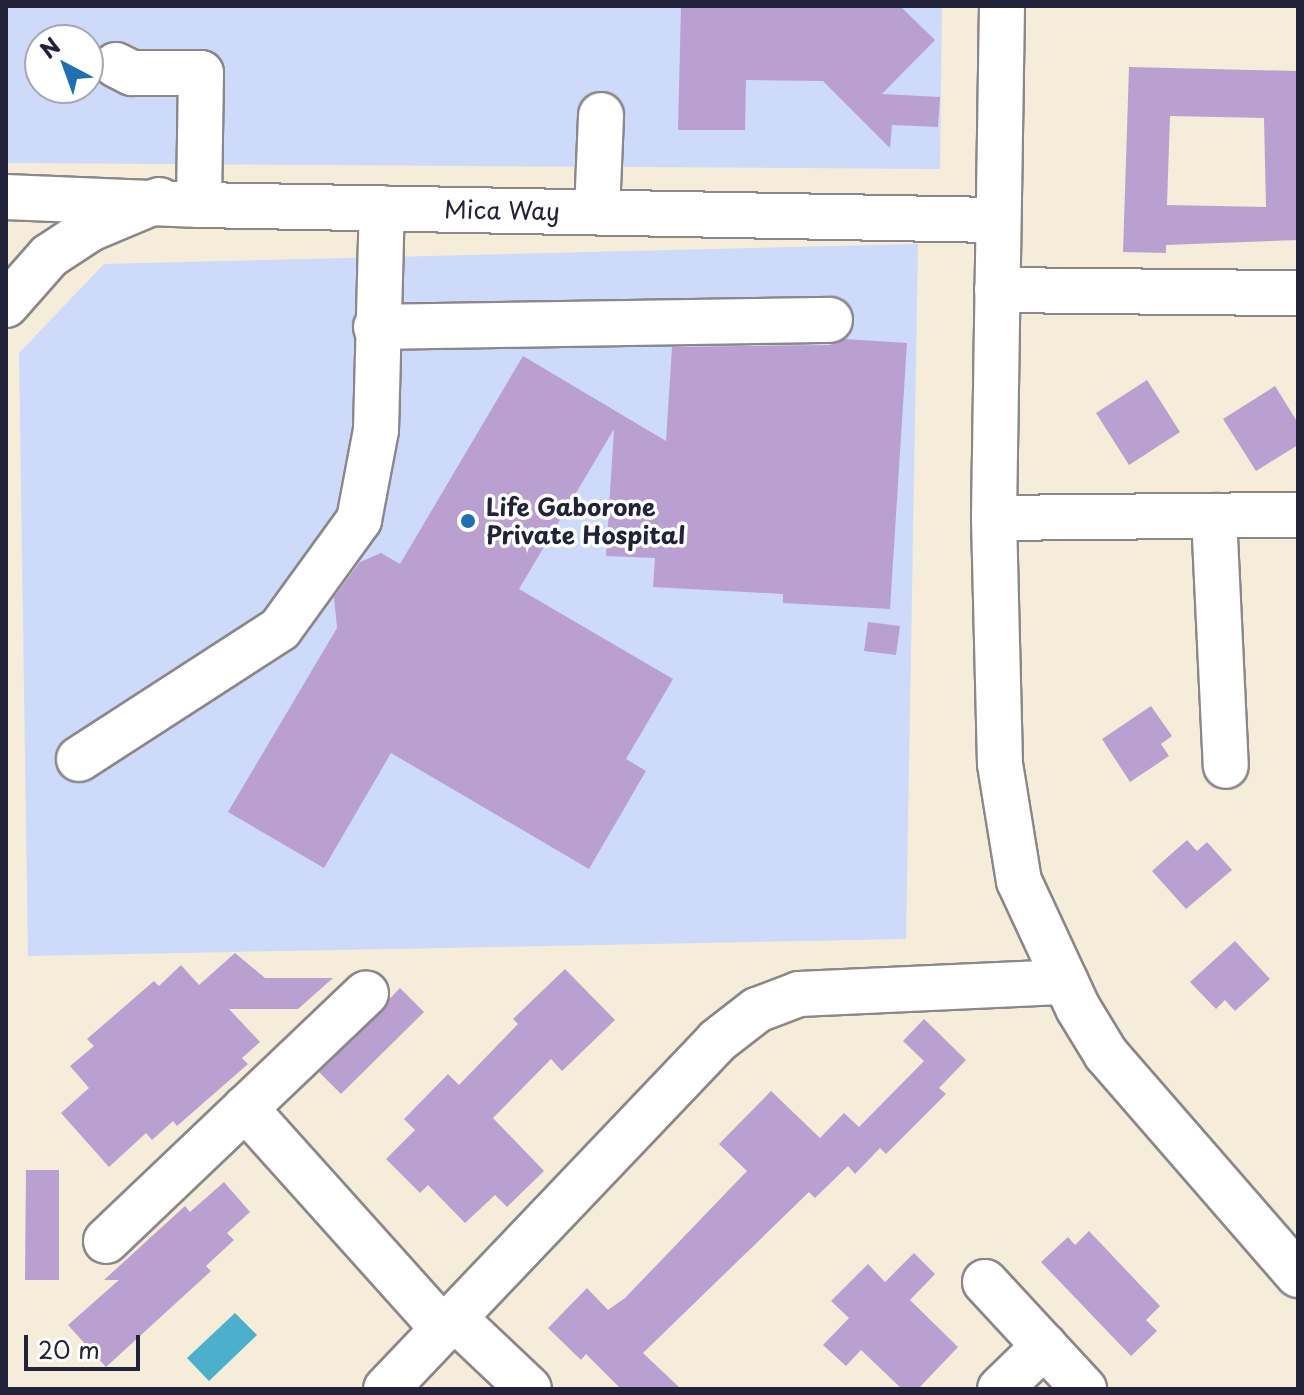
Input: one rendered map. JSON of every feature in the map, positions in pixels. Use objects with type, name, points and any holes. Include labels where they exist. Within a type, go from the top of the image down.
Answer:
[{"type":"street","points":[[1002,6],[994,518],[1002,779],[1019,881],[1066,982],[1106,1054],[1298,1275]]},
{"type":"street","points":[[6,305],[49,256],[90,229],[179,203],[201,73],[132,73],[116,65]]},
{"type":"street","points":[[597,212],[601,115]]},
{"type":"street","name":"Mica Way","points":[[6,197],[998,220]]},
{"type":"street","points":[[79,759],[280,629],[359,520],[376,430],[376,327],[382,208]]},
{"type":"street","points":[[997,290],[1298,293]]},
{"type":"street","points":[[376,327],[830,320]]},
{"type":"street","points":[[994,518],[1298,515]]},
{"type":"street","points":[[1214,516],[1226,766]]},
{"type":"street","points":[[386,1389],[717,1041],[757,1010],[799,994],[1066,982]]},
{"type":"street","points":[[106,1241],[366,993]]},
{"type":"street","points":[[245,1108],[448,1324],[529,1389]]},
{"type":"street","points":[[985,1282],[1084,1389]]},
{"type":"street","points":[[1000,1389],[1044,1346]]},
{"type":"shaded area","points":[[6,6],[942,6],[940,169],[6,163]]},
{"type":"shaded area","name":"Life Gaborone Private Hospital","points":[[918,244],[906,939],[28,956],[19,353],[104,264]]},
{"type":"water","points":[[235,1313],[257,1335],[209,1381],[187,1358]]},
{"type":"building","points":[[681,6],[900,6],[935,40],[882,94],[940,97],[938,127],[892,125],[890,148],[823,81],[746,80],[745,130],[678,130]]},
{"type":"building","points":[[1129,67],[1298,71],[1298,240],[1166,245],[1166,253],[1123,252]],"holes":[[[1170,116],[1264,118],[1266,207],[1167,205]]]},
{"type":"building","points":[[845,339],[907,343],[890,609],[783,603],[783,594],[653,587],[655,558],[606,556],[614,429],[519,589],[673,679],[626,759],[646,771],[589,869],[391,753],[324,868],[228,812],[337,628],[334,597],[360,562],[381,553],[400,564],[523,356],[666,441],[672,347],[830,345]]},
{"type":"building","points":[[1147,380],[1180,432],[1129,465],[1096,413]]},
{"type":"building","points":[[1275,386],[1298,423],[1298,445],[1256,471],[1223,419]]},
{"type":"building","points":[[868,622],[900,626],[896,655],[864,651]]},
{"type":"building","points":[[1151,706],[1172,736],[1161,744],[1169,756],[1130,782],[1102,739]]},
{"type":"building","points":[[1187,840],[1197,851],[1207,842],[1232,870],[1186,909],[1152,871]]},
{"type":"building","points":[[1235,941],[1270,979],[1235,1011],[1225,1000],[1216,1009],[1190,982]]},
{"type":"building","points":[[235,953],[265,978],[333,978],[298,1009],[229,1009],[260,1042],[242,1058],[248,1064],[177,1126],[173,1121],[152,1140],[146,1133],[109,1167],[61,1113],[89,1088],[70,1066],[94,1046],[87,1039],[154,981],[159,986],[181,965],[199,985]]},
{"type":"building","points":[[565,969],[615,1020],[562,1071],[551,1059],[493,1118],[544,1171],[507,1207],[495,1195],[465,1223],[428,1185],[420,1193],[386,1159],[415,1130],[404,1119],[448,1074],[459,1085],[518,1024],[513,1019]]},
{"type":"building","points":[[400,988],[424,1012],[341,1094],[319,1072]]},
{"type":"building","points":[[924,1019],[966,1060],[939,1088],[946,1094],[886,1154],[880,1148],[855,1174],[848,1166],[815,1198],[809,1192],[643,1353],[681,1389],[621,1389],[586,1354],[581,1360],[548,1328],[587,1288],[608,1310],[625,1298],[747,1171],[719,1144],[771,1091],[820,1138],[844,1113],[859,1127],[924,1061],[903,1041]]},
{"type":"building","points":[[26,1170],[59,1170],[59,1280],[25,1280]]},
{"type":"building","points":[[224,1182],[250,1212],[227,1233],[234,1240],[206,1266],[211,1271],[106,1367],[68,1325],[119,1280],[104,1280],[185,1206],[190,1212]]},
{"type":"building","points":[[1089,1231],[1160,1306],[1146,1320],[1157,1331],[1131,1356],[1041,1262],[1068,1237],[1075,1245]]},
{"type":"building","points":[[914,1253],[935,1274],[910,1300],[958,1347],[918,1389],[902,1389],[861,1350],[846,1366],[823,1345],[849,1318],[831,1301],[868,1264],[885,1282]]},
{"type":"place","name":"Life Gaborone Private Hospital","points":[[468,521]]}]
